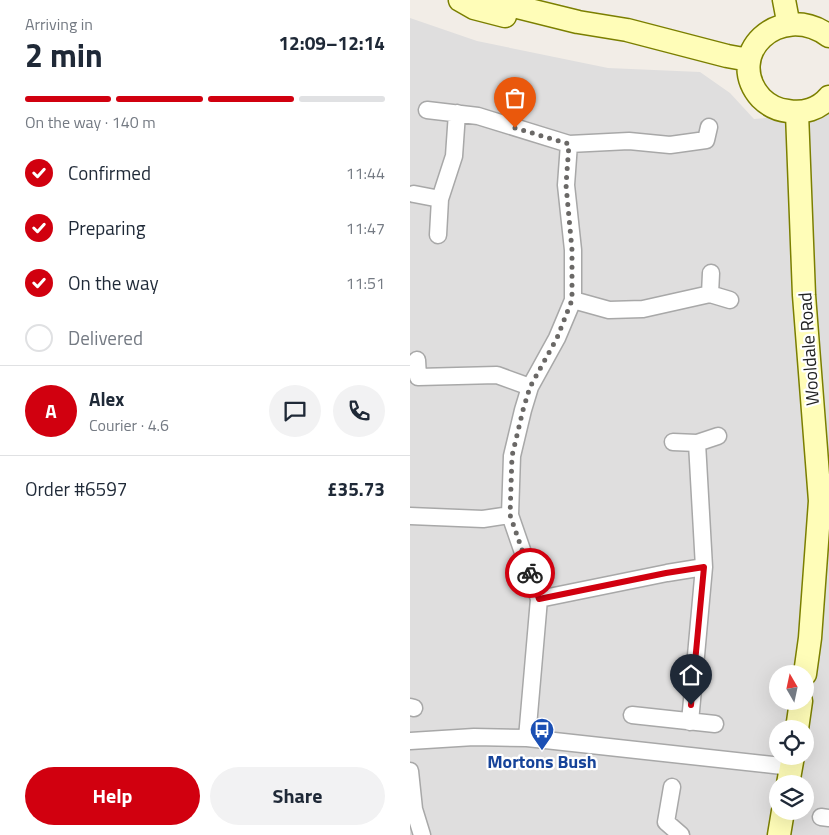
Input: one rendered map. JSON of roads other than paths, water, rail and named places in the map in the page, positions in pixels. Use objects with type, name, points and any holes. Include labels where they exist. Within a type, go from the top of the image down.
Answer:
[{"type":"main road","points":[[460,0],[474,8],[540,23],[578,22]]},
{"type":"main road","points":[[489,0],[533,6],[578,22],[627,30],[749,60]]},
{"type":"main road","points":[[829,36],[819,27],[804,21],[786,10],[753,46],[749,60],[749,76],[756,91],[766,103],[781,110],[797,113],[814,109],[829,97]]},
{"type":"main road","name":"Wooldale Road","points":[[797,113],[804,295],[824,501],[806,665]]},
{"type":"main road","points":[[779,835],[782,820]]},
{"type":"street","points":[[427,110],[478,116],[569,144],[629,141],[670,145],[679,144],[706,140],[708,127]]},
{"type":"street","points":[[438,235],[440,199],[454,156],[457,113]]},
{"type":"street","points":[[527,738],[539,599],[510,515],[512,456],[530,387],[557,338],[572,300],[572,250],[566,185],[569,144]]},
{"type":"street","points":[[414,194],[440,199]]},
{"type":"street","points":[[710,294],[711,273]]},
{"type":"street","points":[[572,300],[609,310],[643,309],[710,294],[730,300]]},
{"type":"street","points":[[417,360],[418,377],[497,376],[530,387]]},
{"type":"street","points":[[673,442],[697,443],[718,436]]},
{"type":"street","points":[[690,722],[704,567],[697,443]]},
{"type":"street","points":[[410,516],[483,519],[510,515]]},
{"type":"street","points":[[539,599],[704,567]]},
{"type":"street","points":[[632,715],[715,724]]},
{"type":"street","points":[[410,746],[410,741],[474,737],[527,738],[791,769]]},
{"type":"street","points":[[410,771],[414,809],[422,835]]},
{"type":"street","points":[[672,787],[663,828],[680,835]]},
{"type":"place","name":"Mortons Bush","points":[[542,751]]}]
